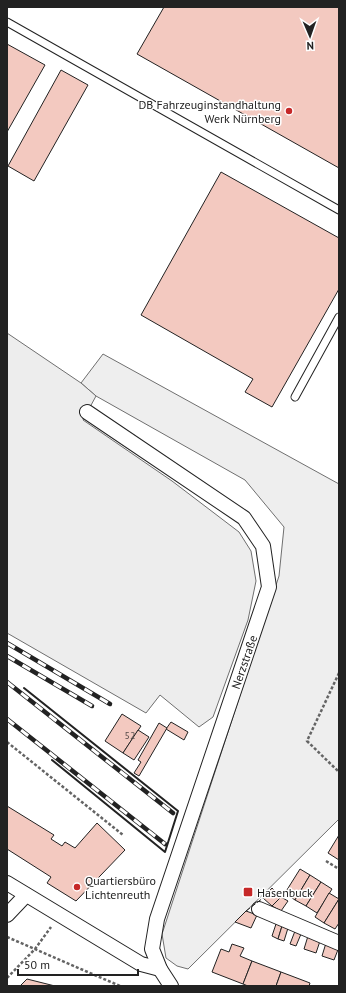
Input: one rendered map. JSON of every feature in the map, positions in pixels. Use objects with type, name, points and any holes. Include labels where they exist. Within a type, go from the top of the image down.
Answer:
[{"type":"street","name":"Nerzstraße","points":[[87,412],[244,518],[263,546],[270,587],[157,919],[152,949],[160,969],[171,986]]},
{"type":"street","points":[[7,883],[141,964],[160,969]]},
{"type":"street","points":[[7,915],[26,895]]},
{"type":"street","points":[[259,909],[339,942]]},
{"type":"lane","points":[[7,22],[339,210]]},
{"type":"lane","points":[[295,397],[339,317]]},
{"type":"path","points":[[339,673],[307,741],[339,772]]},
{"type":"path","points":[[7,742],[123,835]]},
{"type":"path","points":[[326,861],[339,869]]},
{"type":"path","points":[[7,978],[36,949],[60,915]]},
{"type":"path","points":[[7,937],[120,986]]},
{"type":"shaded area","points":[[7,333],[81,383],[96,396],[83,420],[172,481],[239,532],[251,551],[256,581],[248,620],[213,717],[199,727],[160,695],[146,713],[7,633]]},
{"type":"shaded area","points":[[103,354],[339,484],[339,819],[188,969],[177,966],[166,958],[162,934],[279,576],[284,527],[245,480],[96,396],[81,383]]},
{"type":"building","name":"DB Fahrzeuginstandhaltung Werk Nürnberg","points":[[164,7],[339,7],[339,168],[137,54]]},
{"type":"building","points":[[7,44],[45,65],[7,132]]},
{"type":"building","points":[[61,70],[88,85],[34,181],[8,166]]},
{"type":"building","points":[[221,172],[339,238],[339,289],[272,407],[245,392],[253,379],[141,315]]},
{"type":"building","points":[[122,714],[141,726],[123,753],[105,741]]},
{"type":"building","points":[[171,722],[188,732],[184,740],[166,729]]},
{"type":"building","points":[[159,723],[167,728],[139,776],[134,773],[141,762],[138,760]]},
{"type":"building","points":[[138,730],[149,737],[134,760],[123,753]]},
{"type":"building","points":[[7,806],[54,835],[51,839],[62,846],[65,842],[75,848],[97,823],[125,850],[76,901],[47,883],[51,877],[7,849]]},
{"type":"building","points":[[339,835],[339,860],[328,853]]},
{"type":"building","points":[[300,869],[310,875],[295,900],[285,893]]},
{"type":"building","points":[[310,875],[321,882],[306,906],[295,900]]},
{"type":"building","points":[[321,882],[332,889],[317,913],[306,906]]},
{"type":"building","points":[[272,888],[281,897],[272,906],[263,898]]},
{"type":"building","points":[[329,893],[339,899],[324,923],[315,917]]},
{"type":"building","points":[[281,897],[288,901],[281,911],[272,906]]},
{"type":"building","points":[[339,899],[339,923],[335,929],[324,923]]},
{"type":"building","points":[[246,911],[257,915],[251,928],[235,922]]},
{"type":"building","points":[[276,924],[282,926],[278,939],[272,936]]},
{"type":"building","points":[[282,926],[288,928],[284,941],[278,939]]},
{"type":"building","points":[[295,931],[301,934],[296,946],[290,944]]},
{"type":"building","points":[[308,936],[320,941],[316,953],[304,949]]},
{"type":"building","points":[[326,943],[339,947],[334,960],[322,956]]},
{"type":"building","points":[[232,944],[244,948],[240,956],[252,961],[243,984],[212,972],[221,949],[229,952]]},
{"type":"building","points":[[252,961],[281,972],[276,986],[248,986],[243,984]]},
{"type":"building","points":[[281,972],[310,983],[309,986],[276,986]]},
{"type":"building","points":[[27,979],[55,986],[20,986]]},
{"type":"railway","points":[[7,643],[110,704]]},
{"type":"railway","points":[[7,656],[92,706]]},
{"type":"railway","points":[[7,682],[173,813]]},
{"type":"railway","points":[[7,719],[165,844]]},
{"type":"fence","points":[[246,911],[263,898]]},
{"type":"wall","points":[[24,688],[178,811],[165,852],[52,760]]},
{"type":"place","name":"DB Fahrzeuginstandhaltung Werk Nürnberg","points":[[289,111]]},
{"type":"place","name":"Quartiersbüro Lichtenreuth","points":[[77,887]]},
{"type":"place","name":"Hasenbuck","points":[[248,892]]}]
